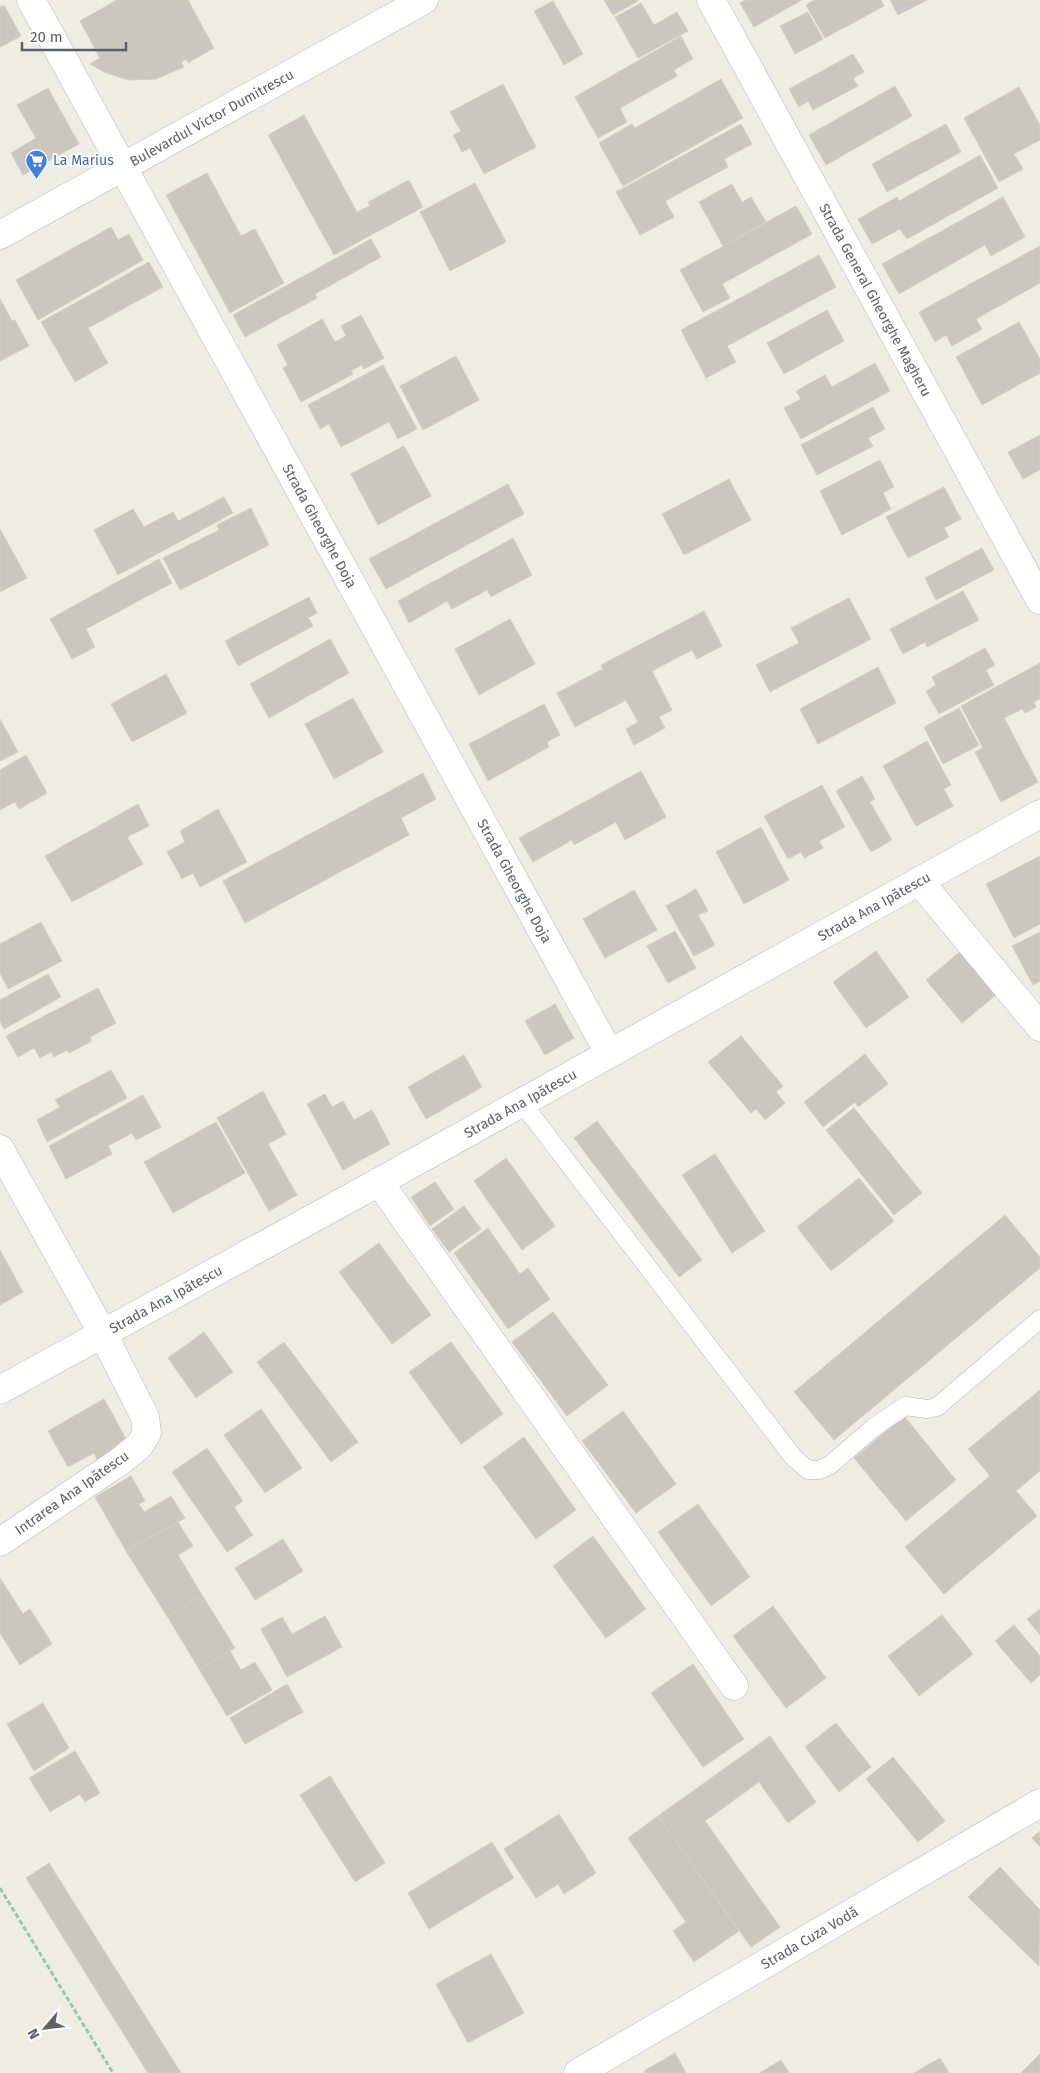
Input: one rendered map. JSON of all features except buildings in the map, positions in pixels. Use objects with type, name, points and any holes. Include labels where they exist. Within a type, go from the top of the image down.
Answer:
[{"type":"street","name":"Strada Gheorghe Doja","points":[[31,0],[610,1053]]},
{"type":"street","name":"Bulevardul Victor Dumitrescu","points":[[0,234],[424,0]]},
{"type":"street","name":"Strada General Gheorghe Magheru","points":[[711,0],[1040,600]]},
{"type":"street","name":"Strada Ana Ipătescu","points":[[0,1390],[522,1103],[1040,814]]},
{"type":"street","points":[[920,881],[1040,1027]]},
{"type":"street","points":[[0,1149],[103,1334]]},
{"type":"street","points":[[379,1182],[734,1686]]},
{"type":"street","name":"Intrarea Ana Ipătescu","points":[[0,1542],[119,1462],[139,1446],[147,1433],[145,1417],[103,1334]]},
{"type":"street","name":"Strada Cuza Vodă","points":[[578,2073],[1040,1803]]},
{"type":"lane","points":[[522,1103],[794,1458],[808,1470],[820,1470],[830,1465],[873,1428],[905,1406],[927,1409],[937,1407],[1040,1319]]},
{"type":"path","points":[[0,1888],[113,2073]]},
{"type":"place","name":"La Marius","points":[[37,179]]}]
